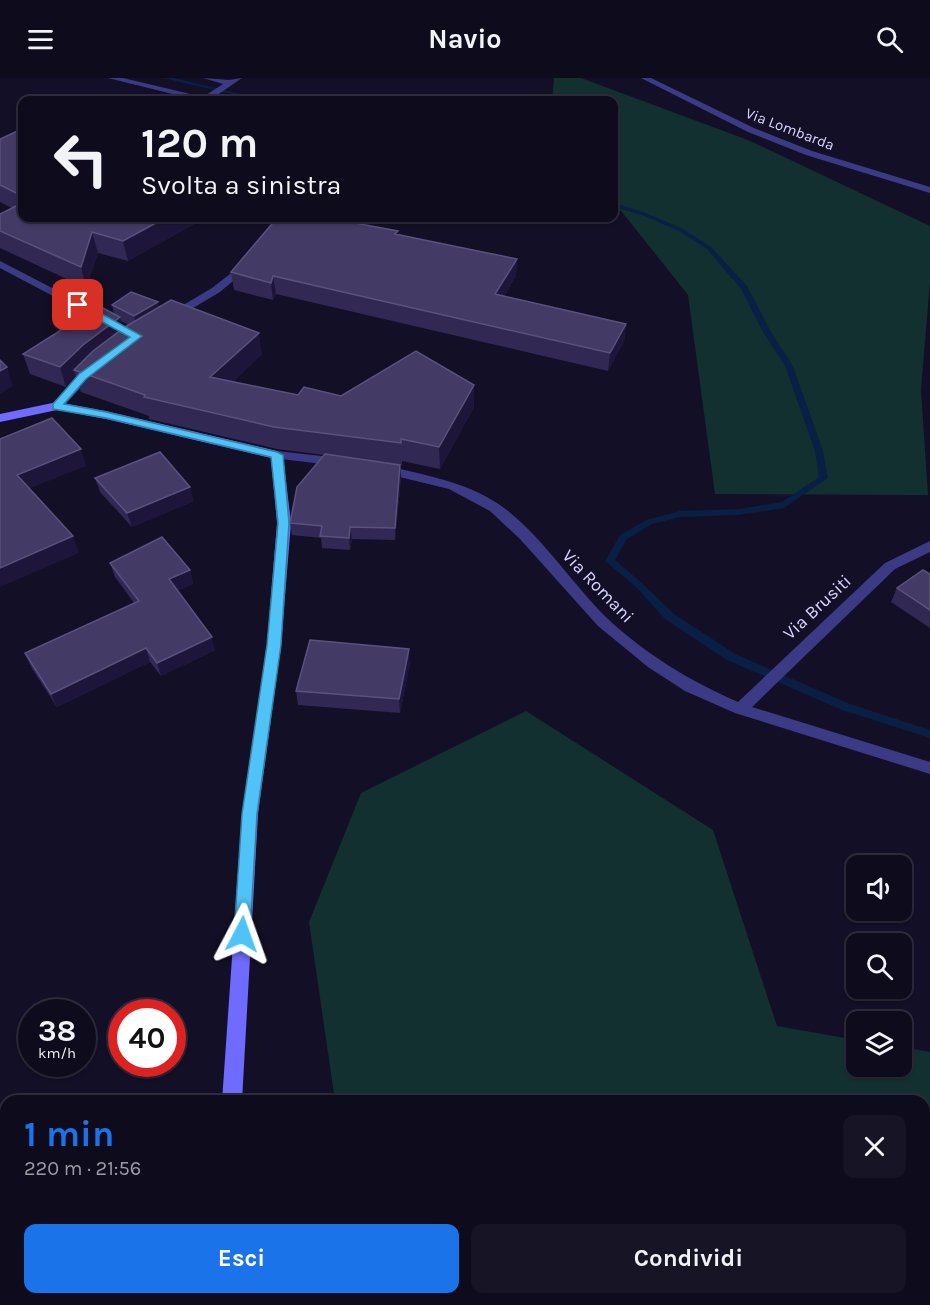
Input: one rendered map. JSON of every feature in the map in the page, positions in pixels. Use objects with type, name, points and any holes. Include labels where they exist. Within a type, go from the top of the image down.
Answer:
[{"type":"street","points":[[112,78],[187,96]]},
{"type":"street","points":[[207,78],[234,81]]},
{"type":"street","name":"Via Lombarda","points":[[645,78],[751,130],[809,153],[930,190]]},
{"type":"street","points":[[210,96],[234,81]]},
{"type":"street","points":[[157,325],[216,290],[258,252]]},
{"type":"street","points":[[0,264],[116,325]]},
{"type":"street","points":[[57,406],[98,364]]},
{"type":"street","points":[[0,418],[57,406],[106,415],[277,455],[283,534],[274,645],[250,814],[231,1095]]},
{"type":"street","name":"Via Romani","points":[[277,455],[361,465],[453,486],[495,508],[525,536],[603,622],[653,663],[690,687],[930,768]]},
{"type":"street","name":"Via Brusiti","points":[[745,705],[786,663],[890,566],[930,546]]},
{"type":"green space","points":[[554,78],[581,78],[748,140],[930,226],[930,282],[921,390],[928,495],[715,494],[688,295],[618,207],[618,96],[552,96]]},
{"type":"green space","points":[[526,711],[713,830],[777,1026],[846,1038],[846,1077],[912,1077],[912,1049],[930,1052],[930,1095],[334,1095],[309,922],[361,793]]},
{"type":"building","points":[[18,131],[18,194],[0,185],[0,139]]},
{"type":"building","points":[[18,205],[18,222],[158,222],[123,241],[92,232],[81,267],[0,231],[0,214]]},
{"type":"building","points":[[274,222],[350,222],[398,231],[395,234],[517,259],[495,294],[626,324],[610,353],[273,276],[271,283],[231,272]]},
{"type":"building","points":[[131,292],[158,302],[134,316],[112,305]]},
{"type":"building","points":[[171,300],[259,333],[210,377],[298,395],[304,387],[341,396],[416,351],[474,385],[439,447],[401,439],[401,443],[274,427],[144,397],[145,395],[74,370],[93,351],[125,327]]},
{"type":"building","points":[[99,306],[120,317],[83,345],[60,367],[23,354]]},
{"type":"building","points":[[0,360],[7,367],[0,371]]},
{"type":"building","points":[[52,418],[81,449],[17,475],[73,536],[0,568],[0,439]]},
{"type":"building","points":[[160,452],[190,487],[127,513],[95,478]]},
{"type":"building","points":[[325,454],[400,465],[395,528],[350,527],[349,538],[320,536],[322,526],[290,523],[297,487]]},
{"type":"building","points":[[162,537],[190,570],[169,579],[212,637],[157,663],[146,648],[51,694],[25,653],[139,601],[110,563]]},
{"type":"building","points":[[923,570],[930,574],[930,610],[897,588]]},
{"type":"building","points":[[310,640],[409,649],[399,699],[296,691]]},
{"type":"waterway","points":[[166,78],[245,96]]},
{"type":"waterway","points":[[618,206],[644,214],[681,230],[709,248],[744,288],[767,332],[789,366],[819,451],[824,478],[784,505],[739,512],[680,514],[649,522],[623,537],[610,561],[639,585],[669,616],[731,657],[846,707],[930,734]]},
{"type":"route","points":[[78,305],[137,336],[106,357],[83,377],[57,406],[106,415],[277,455],[284,523],[274,645],[250,814],[242,934]]}]
